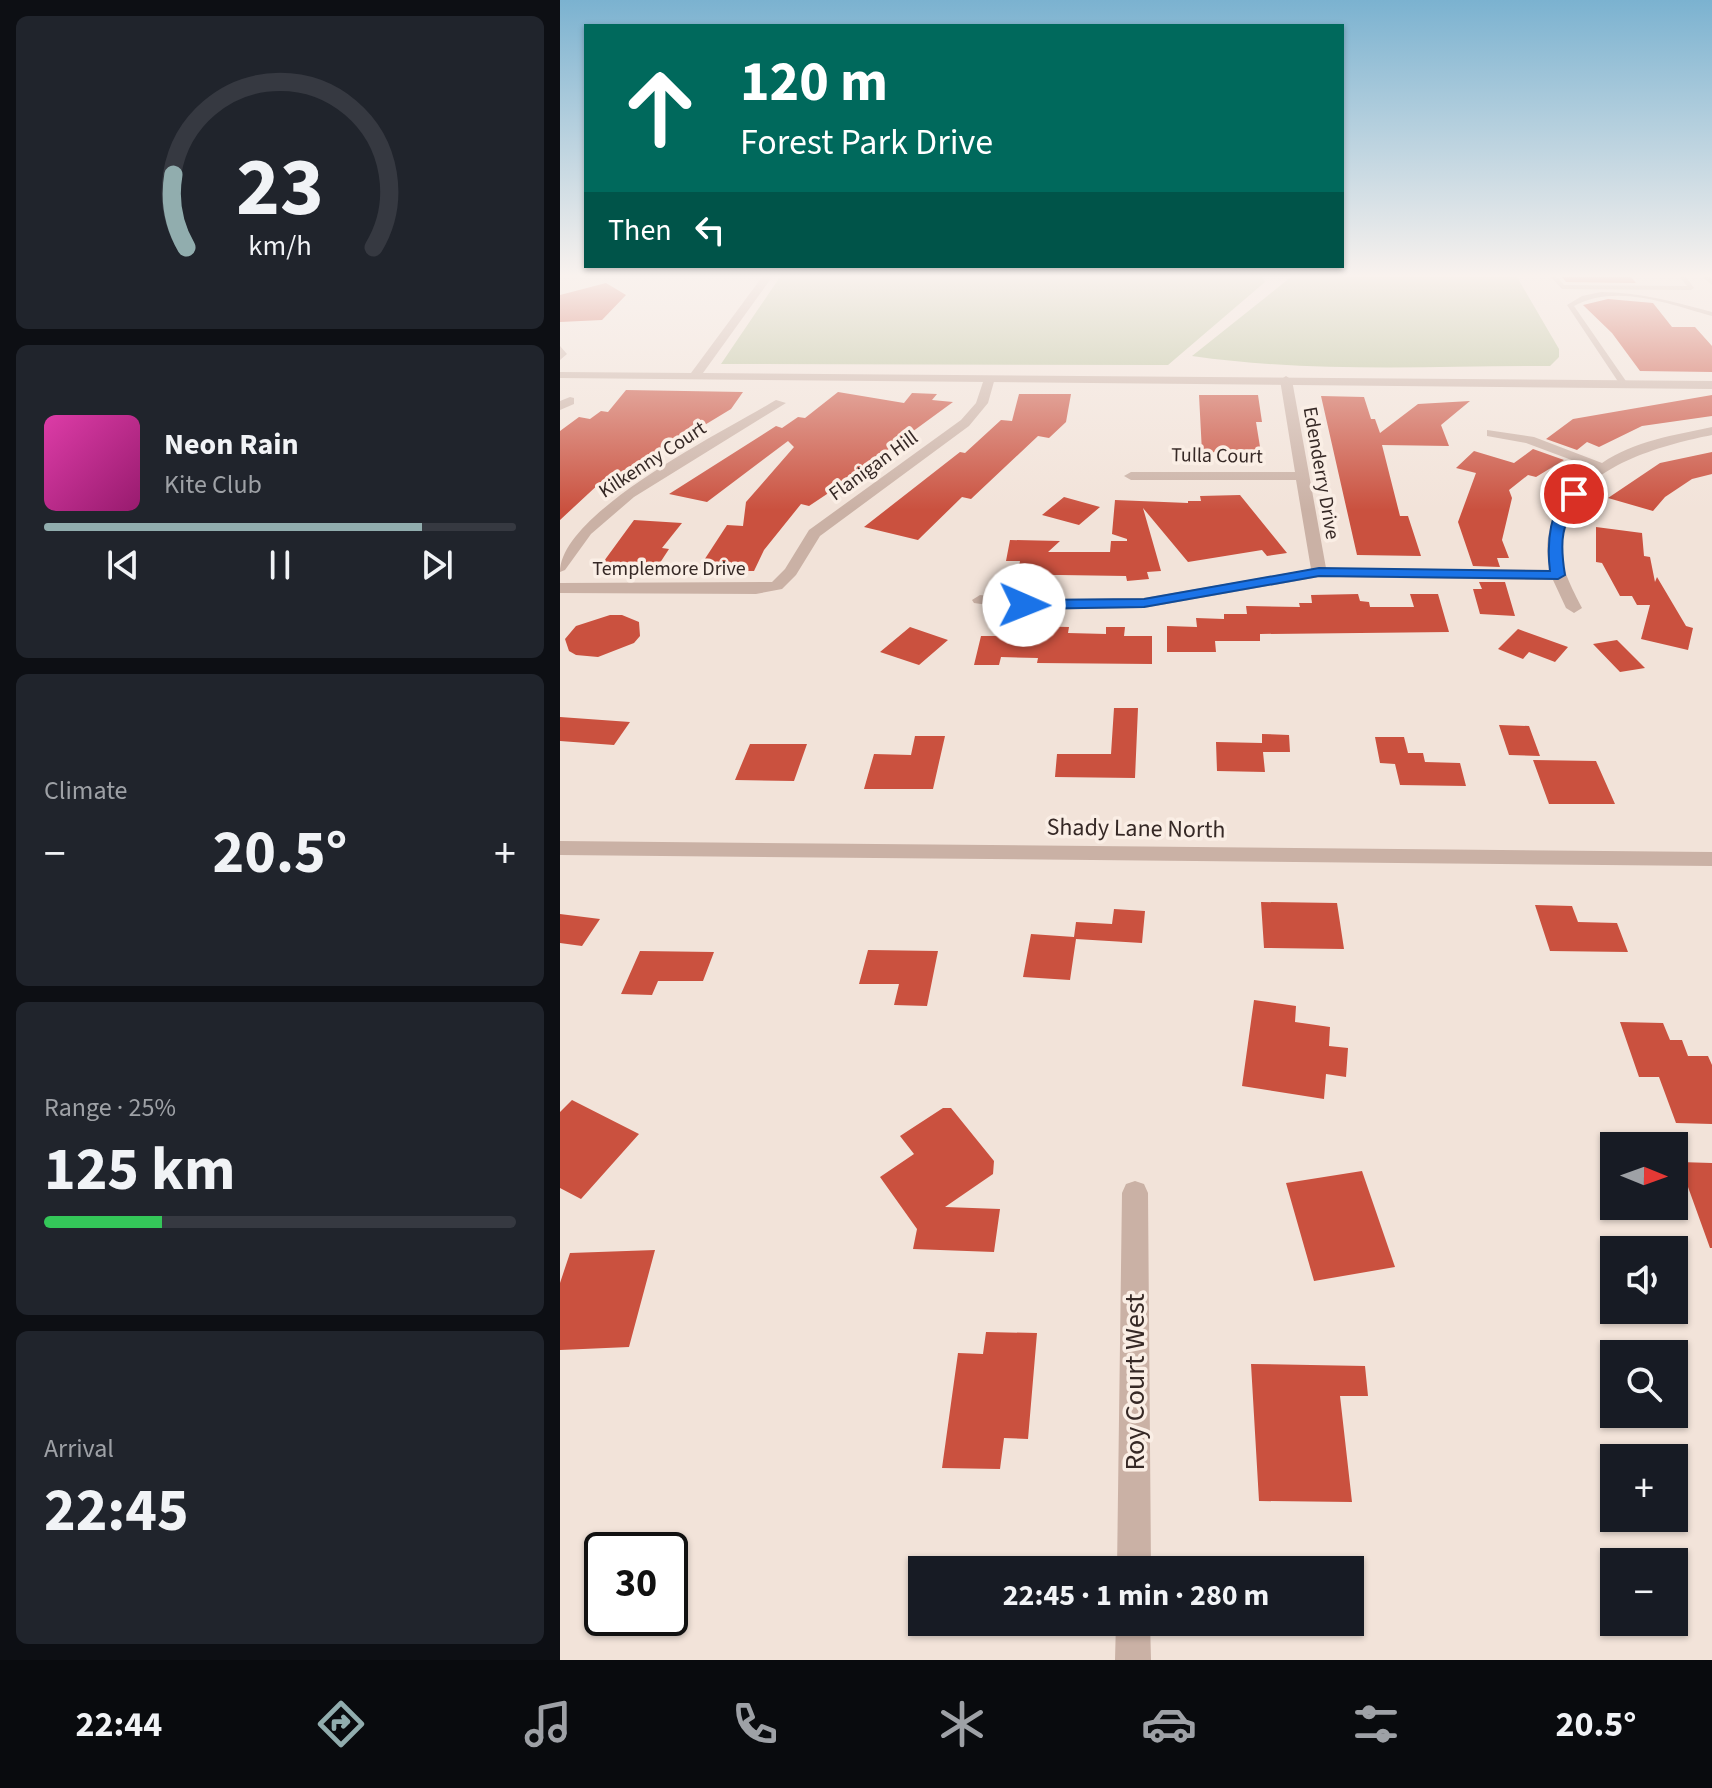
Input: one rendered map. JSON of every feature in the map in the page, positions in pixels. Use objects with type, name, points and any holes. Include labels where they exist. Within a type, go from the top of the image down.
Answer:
[{"type":"street","points":[[694,377],[710,354]]},
{"type":"street","points":[[560,375],[1712,385]]},
{"type":"street","name":"Flanigan Hill","points":[[777,586],[791,572],[814,533],[965,423],[981,408],[988,396],[989,378]]},
{"type":"street","name":"Edenderry Drive","points":[[1286,380],[1319,572]]},
{"type":"street","name":"Kilkenny Court","points":[[560,567],[586,531],[629,494],[780,403]]},
{"type":"street","points":[[1574,608],[1558,575],[1553,544],[1557,525],[1574,494],[1602,467],[1651,445],[1712,431]]},
{"type":"street","points":[[1491,433],[1529,440],[1602,467]]},
{"type":"street","name":"Tulla Court","points":[[1131,476],[1303,476]]},
{"type":"street","points":[[980,600],[1052,605],[1144,603],[1319,572],[1558,575]]},
{"type":"street","name":"Templemore Drive","points":[[560,588],[756,589],[777,586]]},
{"type":"street","name":"Shady Lane North","points":[[560,848],[1711,862]]},
{"type":"street","name":"Roy Court West","points":[[1134,1556],[1135,1193]]},
{"type":"street","points":[[1133,1636],[1133,1660]]},
{"type":"lane","points":[[1604,354],[1624,384]]},
{"type":"green space","points":[[727,354],[1180,354],[1168,365],[721,364]]},
{"type":"green space","points":[[1559,354],[1550,366],[1371,367],[1281,365],[1192,356]]},
{"type":"building","points":[[1628,354],[1712,354],[1712,372],[1640,371]]},
{"type":"building","points":[[626,390],[743,392],[731,409],[609,483],[602,481],[560,520],[560,431],[579,417],[590,419],[601,411],[608,412]]},
{"type":"building","points":[[838,392],[904,403],[912,393],[937,394],[932,400],[953,402],[827,494],[809,506],[801,504],[764,550],[754,571],[697,571],[727,525],[743,526],[746,502],[794,447],[788,441],[707,502],[669,494],[776,426],[782,428],[798,417],[805,418]]},
{"type":"building","points":[[1019,394],[1071,394],[1066,422],[1049,438],[1038,436],[971,499],[962,497],[918,540],[864,527],[960,452],[965,453],[1001,420],[1012,421]]},
{"type":"building","points":[[1199,395],[1258,395],[1262,422],[1256,422],[1261,453],[1202,452]]},
{"type":"building","points":[[1712,395],[1712,416],[1642,426],[1599,447],[1587,442],[1577,450],[1546,439],[1573,419]]},
{"type":"building","points":[[1321,396],[1364,397],[1371,419],[1375,419],[1380,433],[1418,404],[1470,401],[1441,425],[1449,446],[1382,445],[1400,516],[1408,516],[1421,556],[1357,555]]},
{"type":"building","points":[[1533,449],[1564,460],[1536,477],[1528,475],[1509,490],[1512,498],[1502,540],[1509,558],[1497,558],[1500,567],[1473,566],[1458,522],[1476,473],[1456,468],[1474,451],[1514,463]]},
{"type":"building","points":[[1712,452],[1712,474],[1692,479],[1665,497],[1653,511],[1608,498],[1660,463]]},
{"type":"building","points":[[1240,495],[1287,553],[1267,556],[1262,550],[1188,562],[1143,508],[1161,571],[1147,572],[1149,579],[1127,581],[1126,576],[1060,575],[1021,575],[1017,578],[1020,561],[1006,561],[1010,540],[1060,541],[1048,552],[1110,552],[1111,541],[1127,541],[1112,534],[1115,500],[1188,503],[1201,501],[1200,496]]},
{"type":"building","points":[[1064,497],[1100,507],[1079,525],[1042,515]]},
{"type":"building","points":[[634,520],[682,523],[662,548],[669,549],[654,572],[596,572]]},
{"type":"building","points":[[1596,527],[1642,533],[1644,556],[1650,557],[1655,582],[1657,577],[1686,626],[1693,628],[1688,650],[1641,639],[1650,605],[1637,605],[1632,596],[1620,596],[1602,563],[1596,562]]},
{"type":"building","points":[[1479,582],[1505,582],[1515,616],[1480,614],[1473,589],[1482,589]]},
{"type":"building","points":[[1358,594],[1360,601],[1369,602],[1370,607],[1414,607],[1410,594],[1438,594],[1449,632],[1260,634],[1260,641],[1215,641],[1216,652],[1167,652],[1167,626],[1197,627],[1196,618],[1224,619],[1224,614],[1247,614],[1246,606],[1300,607],[1299,603],[1312,603],[1311,595]]},
{"type":"building","points":[[610,615],[622,615],[639,622],[640,636],[634,643],[598,657],[576,655],[569,651],[565,639],[576,626]]},
{"type":"building","points":[[1010,626],[1069,627],[1068,633],[1106,634],[1106,627],[1125,627],[1124,636],[1152,636],[1152,664],[1037,663],[1038,658],[1001,657],[999,665],[974,665],[981,636],[1008,636]]},
{"type":"building","points":[[910,627],[948,640],[919,665],[880,652]]},
{"type":"building","points":[[1518,629],[1568,647],[1555,662],[1529,652],[1523,659],[1498,649]]},
{"type":"building","points":[[1617,640],[1645,668],[1620,672],[1593,644]]},
{"type":"building","points":[[1114,708],[1138,708],[1135,778],[1055,777],[1057,754],[1111,754]]},
{"type":"building","points":[[560,717],[630,722],[614,745],[560,741]]},
{"type":"building","points":[[1499,725],[1529,726],[1540,756],[1509,755]]},
{"type":"building","points":[[1262,734],[1289,735],[1290,752],[1263,752],[1265,772],[1217,771],[1216,742],[1262,743]]},
{"type":"building","points":[[915,736],[945,736],[933,789],[864,789],[874,754],[911,755]]},
{"type":"building","points":[[1375,737],[1404,737],[1408,753],[1423,753],[1425,762],[1460,763],[1466,786],[1400,785],[1395,764],[1380,763]]},
{"type":"building","points":[[750,744],[807,744],[794,781],[735,780]]},
{"type":"building","points":[[1533,760],[1596,761],[1615,804],[1549,804]]},
{"type":"building","points":[[1261,902],[1337,903],[1344,949],[1264,948]]},
{"type":"building","points":[[1535,905],[1572,906],[1578,922],[1617,923],[1628,952],[1550,951]]},
{"type":"building","points":[[1114,909],[1145,911],[1142,943],[1076,939],[1070,980],[1023,977],[1031,934],[1074,937],[1076,922],[1112,924]]},
{"type":"building","points":[[560,914],[600,919],[582,946],[560,943]]},
{"type":"building","points":[[868,950],[938,951],[927,1006],[894,1005],[899,984],[859,984]]},
{"type":"building","points":[[640,951],[714,952],[703,981],[658,981],[652,995],[621,994]]},
{"type":"building","points":[[1254,1000],[1296,1006],[1295,1022],[1330,1027],[1329,1046],[1348,1048],[1346,1077],[1326,1074],[1324,1099],[1242,1086]]},
{"type":"building","points":[[1620,1022],[1663,1023],[1670,1040],[1682,1040],[1688,1056],[1708,1056],[1712,1065],[1712,1124],[1676,1123],[1659,1077],[1639,1077]]},
{"type":"building","points":[[572,1100],[639,1134],[581,1199],[560,1188],[560,1112]]},
{"type":"building","points":[[943,1108],[951,1108],[994,1161],[993,1174],[945,1207],[1000,1209],[994,1252],[913,1249],[917,1229],[880,1177],[914,1154],[900,1136]]},
{"type":"building","points":[[1688,1162],[1712,1163],[1710,1248],[1688,1187]]},
{"type":"building","points":[[1362,1171],[1395,1267],[1314,1281],[1286,1183]]},
{"type":"building","points":[[655,1250],[629,1347],[560,1350],[560,1283],[570,1253]]},
{"type":"building","points":[[986,1332],[1037,1333],[1028,1439],[1004,1438],[1000,1469],[942,1468],[958,1353],[983,1354]]},
{"type":"building","points":[[1251,1364],[1365,1366],[1368,1396],[1340,1396],[1352,1502],[1259,1501]]},
{"type":"route","points":[[1024,605],[1144,603],[1319,572],[1558,575],[1553,544],[1557,525],[1574,494]]}]
